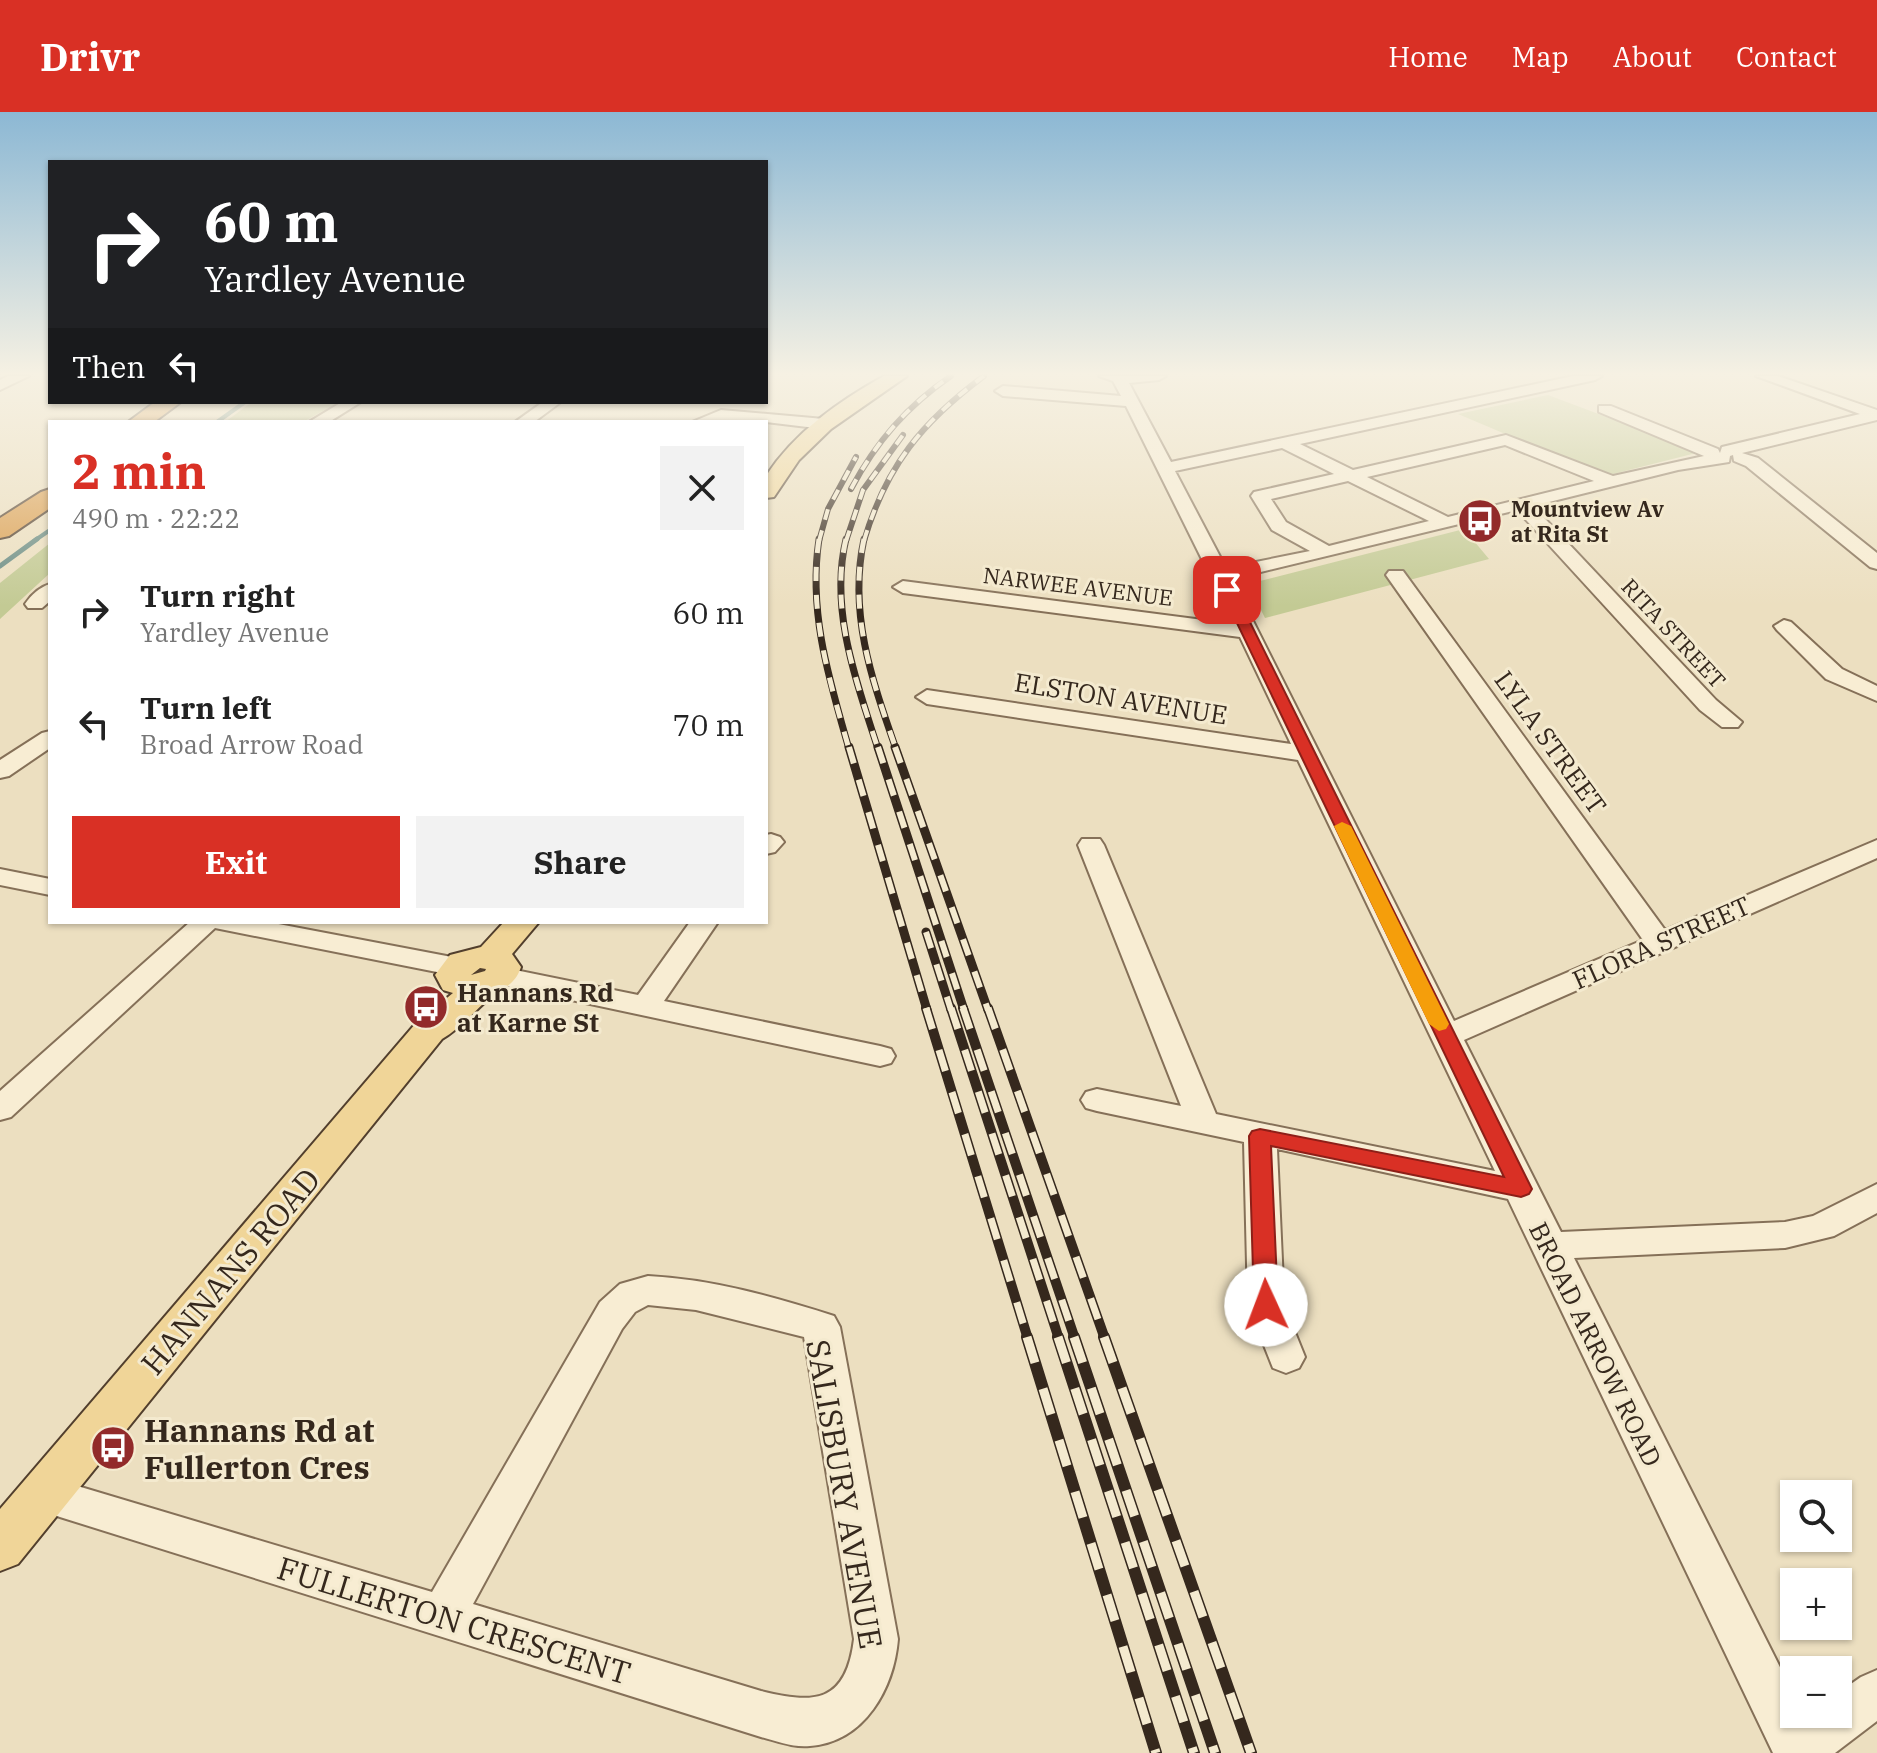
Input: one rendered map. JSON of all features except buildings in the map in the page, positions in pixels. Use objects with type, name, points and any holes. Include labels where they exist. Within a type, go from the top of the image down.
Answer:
[{"type":"highway","points":[[0,512],[48,481]]},
{"type":"highway","points":[[0,530],[48,498]]},
{"type":"main road","points":[[768,489],[795,453]]},
{"type":"main road","name":"HANNANS ROAD","points":[[0,1547],[429,1031],[445,1021],[477,974],[520,924]]},
{"type":"street","name":"BROAD ARROW ROAD","points":[[1158,453],[1798,1752]]},
{"type":"street","points":[[1166,468],[1239,453]]},
{"type":"street","points":[[1304,453],[1445,522]]},
{"type":"street","points":[[1326,552],[1279,526],[1260,496],[1448,453]]},
{"type":"street","points":[[1538,453],[1610,481]]},
{"type":"street","points":[[1726,453],[1759,471],[1877,563]]},
{"type":"street","points":[[1219,574],[1238,573],[1735,453]]},
{"type":"street","name":"RITA STREET","points":[[1520,503],[1708,705],[1730,722]]},
{"type":"street","name":"LYLA STREET","points":[[1396,575],[1659,942]]},
{"type":"street","name":"NARWEE AVENUE","points":[[903,587],[1247,632]]},
{"type":"street","points":[[1784,626],[1834,674],[1877,694]]},
{"type":"street","name":"ELSTON AVENUE","points":[[927,697],[1307,754]]},
{"type":"street","points":[[0,771],[48,739]]},
{"type":"street","points":[[1091,845],[1204,1124]]},
{"type":"street","name":"FLORA STREET","points":[[1445,1037],[1877,848]]},
{"type":"street","points":[[0,877],[48,887]]},
{"type":"street","points":[[0,1109],[204,924]]},
{"type":"street","points":[[234,924],[880,1056]]},
{"type":"street","points":[[645,1007],[703,924]]},
{"type":"street","points":[[1097,1100],[1521,1189]]},
{"type":"street","points":[[1260,1136],[1266,1305],[1286,1357]]},
{"type":"street","points":[[1548,1246],[1785,1235],[1822,1227],[1877,1197]]},
{"type":"street","name":"SALISBURY AVENUE","points":[[442,1617],[615,1310],[633,1293],[659,1289],[679,1292],[821,1327],[876,1639],[876,1659],[858,1694]]},
{"type":"street","name":"FULLERTON CRESCENT","points":[[44,1494],[788,1721],[810,1723],[830,1719],[858,1694]]},
{"type":"street","points":[[1798,1752],[1877,1693]]},
{"type":"green space","points":[[1549,453],[1698,453],[1613,474],[1597,473]]},
{"type":"green space","points":[[1464,529],[1489,559],[1265,618],[1248,584]]},
{"type":"green space","points":[[48,545],[48,575],[0,619],[0,583]]},
{"type":"waterway","points":[[34,541],[48,531]]},
{"type":"waterway","points":[[0,566],[37,539]]},
{"type":"railway","points":[[851,489],[874,453]]},
{"type":"railway","points":[[846,541],[863,490],[890,453]]},
{"type":"railway","points":[[864,541],[883,490],[906,453]]},
{"type":"railway","points":[[819,541],[828,509],[856,457]]},
{"type":"railway","points":[[819,539],[816,566],[818,619],[849,749]]},
{"type":"railway","points":[[846,539],[841,592],[843,619],[854,672],[878,749]]},
{"type":"railway","points":[[864,539],[860,566],[861,620],[871,672],[896,749]]},
{"type":"railway","points":[[849,747],[927,1010]]},
{"type":"railway","points":[[878,747],[964,1010]]},
{"type":"railway","points":[[895,747],[988,1010]]},
{"type":"railway","points":[[926,932],[951,1010]]},
{"type":"railway","points":[[926,1008],[1028,1339]]},
{"type":"railway","points":[[951,1008],[1059,1339]]},
{"type":"railway","points":[[963,1008],[1075,1339]]},
{"type":"railway","points":[[988,1008],[1105,1339]]},
{"type":"railway","points":[[1027,1337],[1156,1753]]},
{"type":"railway","points":[[1058,1337],[1194,1753]]},
{"type":"railway","points":[[1074,1337],[1215,1753]]},
{"type":"railway","points":[[1104,1337],[1251,1753]]},
{"type":"slow traffic","points":[[1342,826],[1439,1024]]},
{"type":"place","name":"Mountview Av at Rita St","points":[[1480,521]]},
{"type":"place","name":"Hannans Rd at Karne St","points":[[426,1007]]},
{"type":"place","name":"Hannans Rd at Fullerton Cres","points":[[113,1448]]},
{"type":"route","points":[[1227,590],[1521,1189],[1260,1136],[1266,1305]]}]
